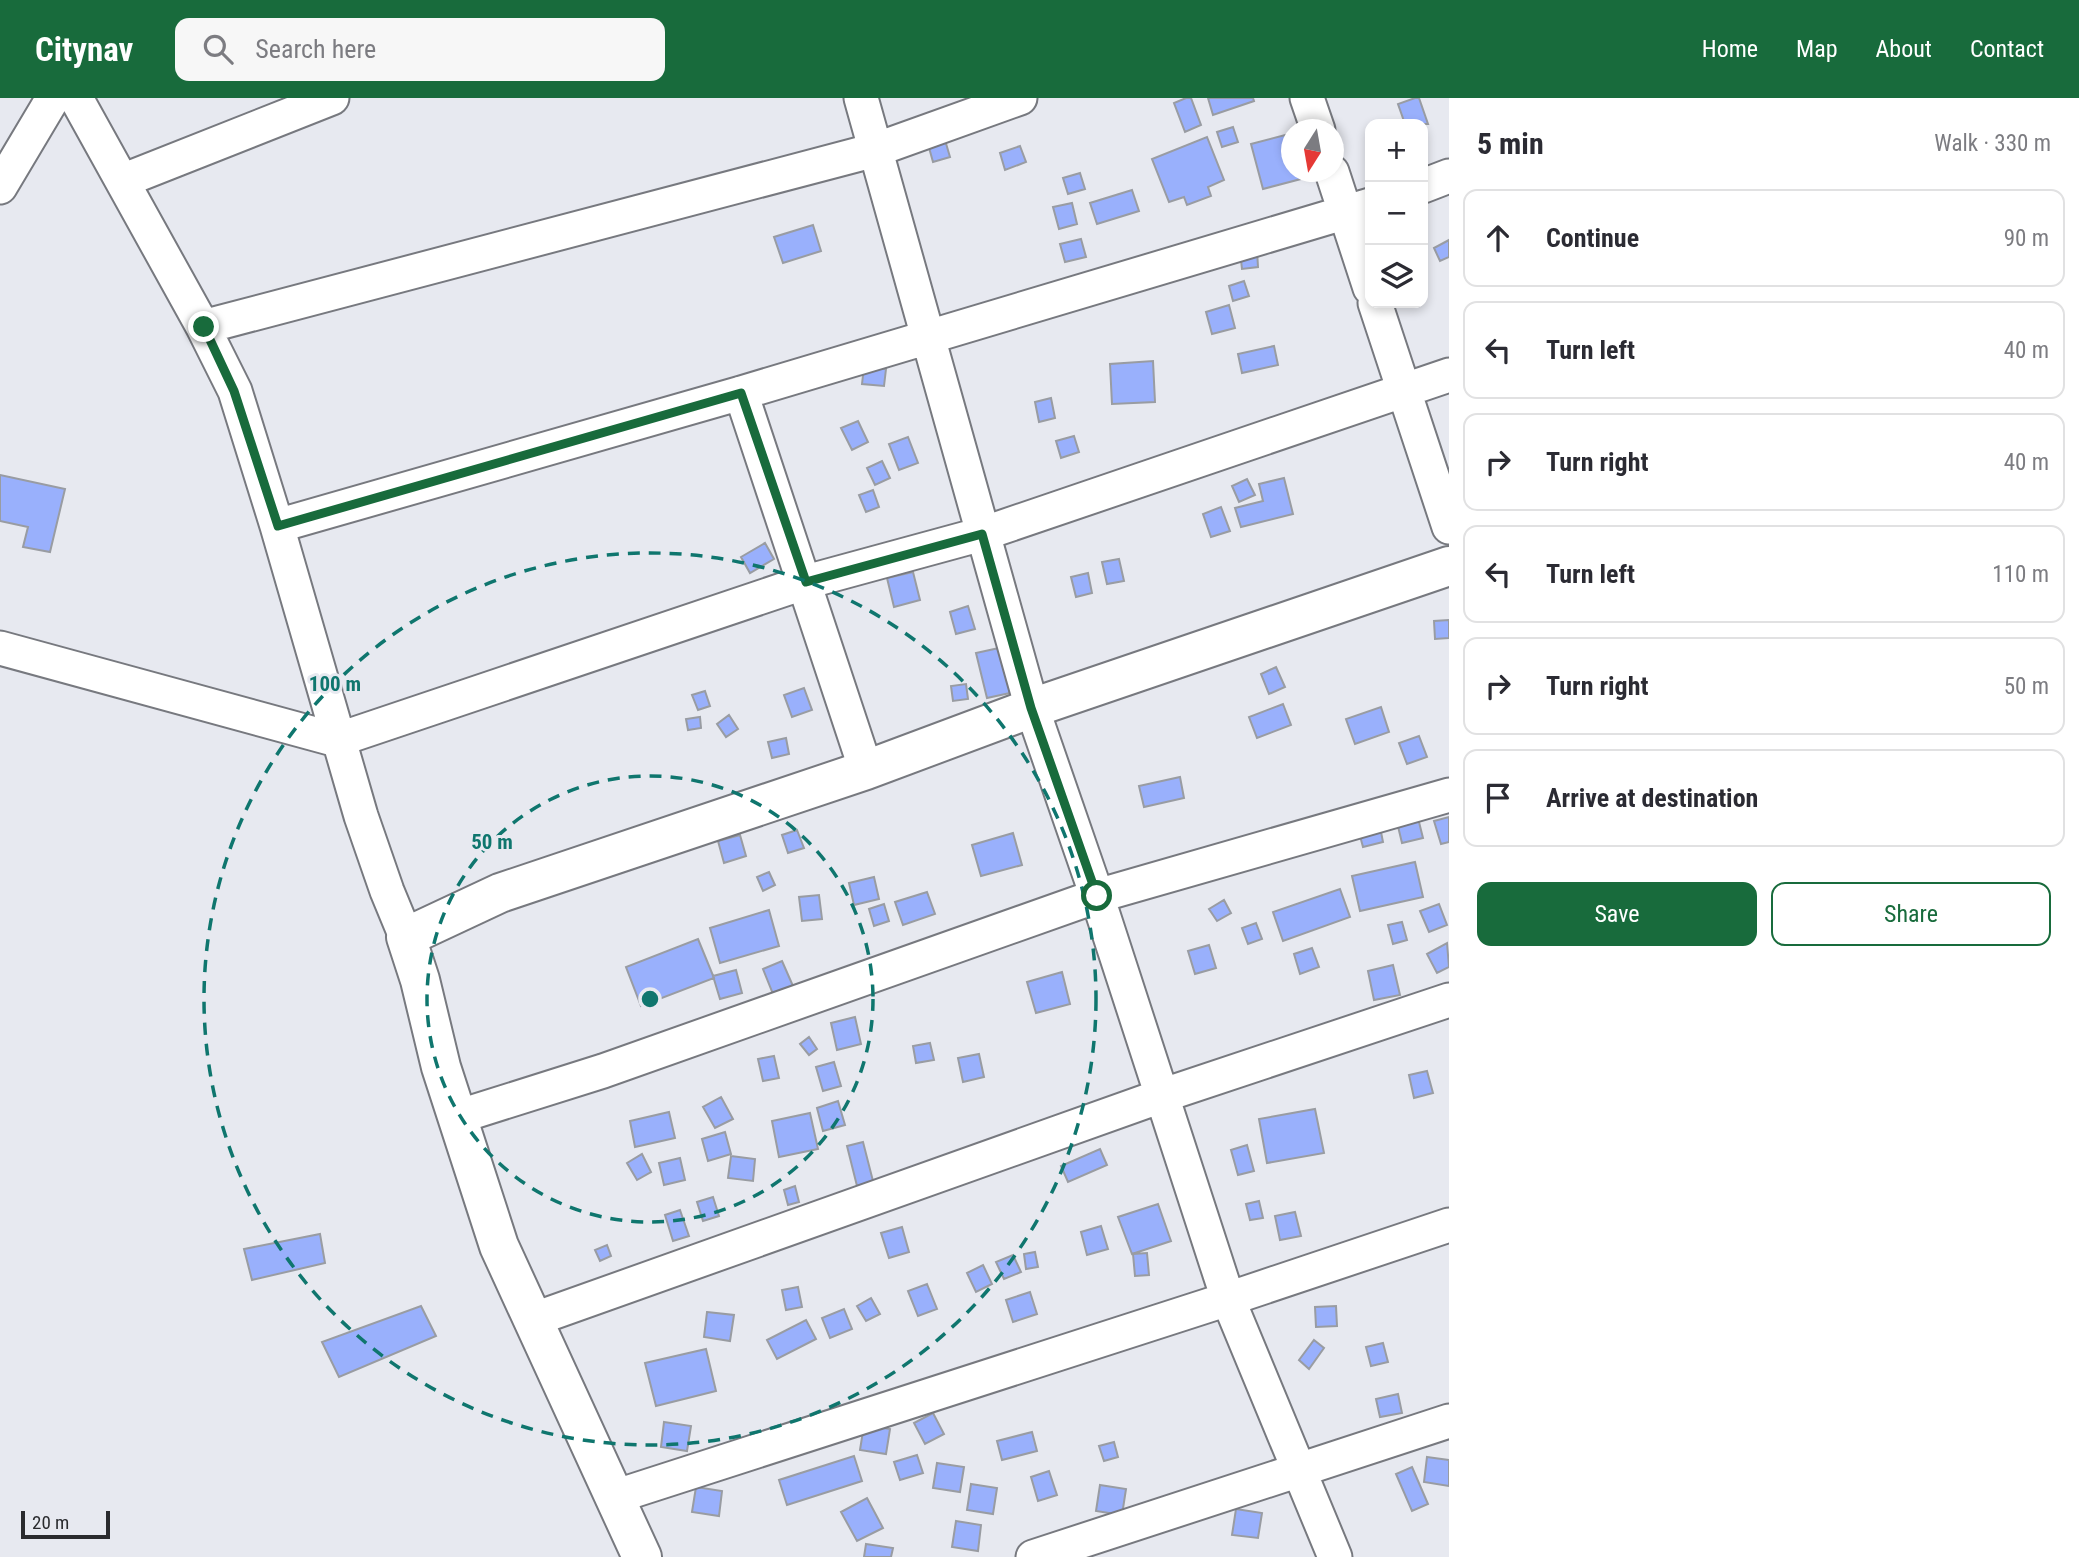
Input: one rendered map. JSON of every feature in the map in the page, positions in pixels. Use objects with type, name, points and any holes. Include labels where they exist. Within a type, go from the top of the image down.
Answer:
[{"type":"street","points":[[0,187],[53,98]]},
{"type":"street","points":[[76,98],[204,327],[234,391],[278,526],[337,740],[420,980],[441,1067],[499,1246],[642,1557]]},
{"type":"street","points":[[122,181],[332,98]]},
{"type":"street","points":[[861,98],[1031,708],[1097,896],[1228,1299],[1335,1557]]},
{"type":"street","points":[[204,327],[875,150],[1020,98]]},
{"type":"street","points":[[1307,98],[1314,119]]},
{"type":"street","points":[[1428,184],[1449,176]]},
{"type":"street","points":[[1339,182],[1358,210],[1365,256]]},
{"type":"street","points":[[278,526],[741,393],[1358,210]]},
{"type":"street","points":[[1377,308],[1449,527]]},
{"type":"street","points":[[0,648],[337,740],[806,582],[982,534],[1449,375]]},
{"type":"street","points":[[741,393],[806,582],[866,770]]},
{"type":"street","points":[[406,937],[500,893],[866,770],[1031,708],[1449,566]]},
{"type":"street","points":[[457,1117],[603,1071],[1097,896],[1449,795]]},
{"type":"street","points":[[532,1320],[1161,1096],[1449,1000]]},
{"type":"street","points":[[614,1497],[1449,1225]]},
{"type":"street","points":[[1033,1557],[1449,1421]]},
{"type":"building","points":[[1191,98],[1201,125],[1185,132],[1174,103]]},
{"type":"building","points":[[1208,98],[1253,98],[1254,101],[1213,115]]},
{"type":"building","points":[[1419,98],[1426,119],[1403,119],[1398,104]]},
{"type":"building","points":[[1233,127],[1238,142],[1222,147],[1217,132]]},
{"type":"building","points":[[1281,136],[1281,182],[1290,182],[1263,189],[1251,144]]},
{"type":"building","points":[[1207,137],[1224,180],[1208,187],[1211,196],[1187,205],[1184,197],[1169,202],[1152,159]]},
{"type":"building","points":[[945,140],[950,157],[933,162],[928,144]]},
{"type":"building","points":[[1020,146],[1026,162],[1005,170],[1000,153]]},
{"type":"building","points":[[1080,173],[1085,189],[1068,194],[1063,178]]},
{"type":"building","points":[[1132,190],[1139,211],[1097,224],[1090,203]]},
{"type":"building","points":[[1072,203],[1077,224],[1059,229],[1053,207]]},
{"type":"building","points":[[813,225],[821,251],[783,263],[774,237]]},
{"type":"building","points":[[1081,239],[1086,257],[1065,262],[1060,244]]},
{"type":"building","points":[[1449,240],[1449,257],[1440,261],[1434,248]]},
{"type":"building","points":[[1257,250],[1258,267],[1242,269],[1240,251]]},
{"type":"building","points":[[1244,281],[1249,296],[1233,301],[1229,286]]},
{"type":"building","points":[[1229,305],[1235,328],[1212,334],[1206,312]]},
{"type":"building","points":[[1274,346],[1278,365],[1242,373],[1238,354]]},
{"type":"building","points":[[1153,361],[1155,402],[1112,404],[1110,364]]},
{"type":"building","points":[[864,367],[886,369],[884,386],[862,384]]},
{"type":"building","points":[[1051,398],[1055,418],[1039,422],[1035,402]]},
{"type":"building","points":[[858,421],[868,442],[852,450],[841,428]]},
{"type":"building","points":[[1074,436],[1079,452],[1061,458],[1056,441]]},
{"type":"building","points":[[908,437],[918,463],[899,470],[889,444]]},
{"type":"building","points":[[882,461],[890,478],[875,485],[867,468]]},
{"type":"building","points":[[0,475],[65,489],[50,552],[23,547],[28,527],[0,521]]},
{"type":"building","points":[[1284,478],[1293,514],[1241,527],[1235,508],[1263,501],[1259,484]]},
{"type":"building","points":[[1247,479],[1255,495],[1239,502],[1232,486]]},
{"type":"building","points":[[873,490],[879,507],[866,512],[859,495]]},
{"type":"building","points":[[1221,507],[1230,531],[1211,537],[1203,514]]},
{"type":"building","points":[[765,543],[774,559],[750,573],[741,557]]},
{"type":"building","points":[[1119,559],[1124,581],[1107,584],[1102,562]]},
{"type":"building","points":[[913,572],[920,600],[894,607],[887,578]]},
{"type":"building","points":[[1088,573],[1092,593],[1076,597],[1071,577]]},
{"type":"building","points":[[968,606],[975,629],[956,634],[950,612]]},
{"type":"building","points":[[1449,620],[1449,638],[1435,639],[1434,621]]},
{"type":"building","points":[[999,648],[1010,693],[987,698],[976,653]]},
{"type":"building","points":[[1276,667],[1285,687],[1269,694],[1261,674]]},
{"type":"building","points":[[966,684],[968,699],[953,701],[951,686]]},
{"type":"building","points":[[804,688],[812,710],[792,717],[784,695]]},
{"type":"building","points":[[705,691],[710,706],[698,710],[692,695]]},
{"type":"building","points":[[1283,704],[1291,725],[1257,738],[1249,717]]},
{"type":"building","points":[[1381,707],[1389,732],[1355,744],[1346,719]]},
{"type":"building","points":[[729,715],[738,729],[726,737],[717,724]]},
{"type":"building","points":[[700,717],[701,728],[688,730],[686,719]]},
{"type":"building","points":[[1419,736],[1427,757],[1407,764],[1399,743]]},
{"type":"building","points":[[786,738],[789,754],[772,758],[768,742]]},
{"type":"building","points":[[1180,777],[1184,798],[1144,807],[1139,786]]},
{"type":"building","points":[[1417,814],[1423,838],[1402,843],[1396,818]]},
{"type":"building","points":[[1449,817],[1449,842],[1441,844],[1434,821]]},
{"type":"building","points":[[1380,827],[1383,842],[1363,847],[1359,832]]},
{"type":"building","points":[[797,830],[804,848],[788,853],[782,835]]},
{"type":"building","points":[[1013,833],[1022,865],[981,876],[972,845]]},
{"type":"building","points":[[740,835],[746,856],[724,863],[718,841]]},
{"type":"building","points":[[1415,862],[1423,897],[1360,911],[1352,876]]},
{"type":"building","points":[[769,872],[775,885],[763,891],[757,877]]},
{"type":"building","points":[[874,877],[879,899],[854,905],[849,883]]},
{"type":"building","points":[[1340,889],[1350,917],[1283,941],[1273,912]]},
{"type":"building","points":[[927,892],[935,914],[903,925],[895,902]]},
{"type":"building","points":[[819,895],[822,919],[802,921],[799,897]]},
{"type":"building","points":[[1224,900],[1231,913],[1217,921],[1209,909]]},
{"type":"building","points":[[884,904],[889,921],[874,926],[869,909]]},
{"type":"building","points":[[1439,904],[1447,925],[1429,932],[1420,911]]},
{"type":"building","points":[[769,910],[779,946],[720,963],[710,928]]},
{"type":"building","points":[[1402,922],[1407,940],[1393,944],[1388,925]]},
{"type":"building","points":[[1256,923],[1262,939],[1248,944],[1242,928]]},
{"type":"building","points":[[698,939],[714,978],[641,1006],[626,967]]},
{"type":"building","points":[[1447,943],[1449,967],[1437,973],[1427,954]]},
{"type":"building","points":[[1209,945],[1216,968],[1195,974],[1188,951]]},
{"type":"building","points":[[1312,948],[1319,967],[1300,974],[1294,954]]},
{"type":"building","points":[[782,961],[793,986],[773,994],[763,969]]},
{"type":"building","points":[[1393,965],[1400,995],[1374,1000],[1368,971]]},
{"type":"building","points":[[736,970],[742,993],[720,999],[713,976]]},
{"type":"building","points":[[1062,972],[1070,1004],[1036,1013],[1027,982]]},
{"type":"building","points":[[855,1017],[861,1044],[837,1050],[831,1023]]},
{"type":"building","points":[[809,1037],[817,1049],[809,1055],[800,1044]]},
{"type":"building","points":[[930,1043],[934,1060],[916,1063],[913,1046]]},
{"type":"building","points":[[979,1054],[984,1077],[963,1082],[958,1058]]},
{"type":"building","points":[[774,1056],[779,1078],[763,1081],[758,1059]]},
{"type":"building","points":[[834,1062],[841,1086],[823,1091],[816,1067]]},
{"type":"building","points":[[1427,1071],[1433,1093],[1414,1098],[1409,1075]]},
{"type":"building","points":[[721,1097],[733,1119],[715,1128],[703,1107]]},
{"type":"building","points":[[838,1101],[845,1125],[823,1131],[817,1108]]},
{"type":"building","points":[[1315,1109],[1324,1153],[1267,1163],[1259,1119]]},
{"type":"building","points":[[669,1112],[675,1138],[635,1147],[630,1121]]},
{"type":"building","points":[[810,1113],[818,1149],[779,1157],[772,1121]]},
{"type":"building","points":[[725,1132],[731,1154],[708,1161],[702,1139]]},
{"type":"building","points":[[863,1142],[873,1181],[857,1186],[847,1146]]},
{"type":"building","points":[[1247,1145],[1254,1171],[1238,1175],[1231,1150]]},
{"type":"building","points":[[1100,1149],[1107,1165],[1068,1182],[1061,1166]]},
{"type":"building","points":[[642,1154],[651,1172],[637,1180],[627,1163]]},
{"type":"building","points":[[731,1156],[755,1159],[753,1181],[728,1178]]},
{"type":"building","points":[[680,1158],[685,1180],[664,1185],[659,1163]]},
{"type":"building","points":[[795,1186],[799,1202],[788,1205],[784,1190]]},
{"type":"building","points":[[713,1197],[719,1216],[703,1221],[697,1202]]},
{"type":"building","points":[[1259,1201],[1263,1218],[1250,1220],[1246,1204]]},
{"type":"building","points":[[1158,1204],[1171,1241],[1132,1254],[1118,1217]]},
{"type":"building","points":[[680,1210],[689,1236],[673,1241],[665,1215]]},
{"type":"building","points":[[1295,1212],[1301,1236],[1280,1240],[1275,1216]]},
{"type":"building","points":[[1101,1226],[1108,1249],[1087,1255],[1081,1232]]},
{"type":"building","points":[[902,1227],[909,1252],[889,1258],[881,1233]]},
{"type":"building","points":[[320,1234],[325,1263],[252,1280],[244,1249]]},
{"type":"building","points":[[607,1245],[611,1256],[600,1261],[595,1250]]},
{"type":"building","points":[[1035,1252],[1038,1267],[1026,1269],[1024,1254]]},
{"type":"building","points":[[1147,1253],[1149,1275],[1135,1276],[1133,1254]]},
{"type":"building","points":[[1013,1255],[1021,1272],[1004,1279],[996,1262]]},
{"type":"building","points":[[983,1265],[992,1284],[976,1292],[967,1273]]},
{"type":"building","points":[[927,1284],[937,1309],[918,1316],[908,1291]]},
{"type":"building","points":[[798,1287],[802,1307],[786,1310],[782,1290]]},
{"type":"building","points":[[1030,1292],[1037,1314],[1013,1322],[1006,1300]]},
{"type":"building","points":[[871,1298],[880,1314],[866,1321],[857,1306]]},
{"type":"building","points":[[421,1306],[436,1336],[339,1377],[322,1342]]},
{"type":"building","points":[[1336,1306],[1337,1326],[1316,1327],[1315,1307]]},
{"type":"building","points":[[844,1309],[852,1329],[830,1338],[822,1318]]},
{"type":"building","points":[[707,1312],[734,1315],[730,1341],[704,1337]]},
{"type":"building","points":[[806,1320],[816,1339],[777,1359],[767,1340]]},
{"type":"building","points":[[1314,1340],[1324,1348],[1309,1369],[1299,1360]]},
{"type":"building","points":[[1383,1343],[1388,1362],[1371,1366],[1366,1347]]},
{"type":"building","points":[[706,1349],[716,1391],[656,1406],[645,1363]]},
{"type":"building","points":[[1398,1394],[1402,1413],[1380,1417],[1376,1399]]},
{"type":"building","points":[[933,1413],[944,1434],[925,1444],[914,1423]]},
{"type":"building","points":[[664,1422],[691,1426],[687,1451],[661,1447]]},
{"type":"building","points":[[864,1425],[890,1429],[886,1454],[860,1450]]},
{"type":"building","points":[[1032,1432],[1037,1451],[1002,1460],[997,1441]]},
{"type":"building","points":[[1114,1442],[1118,1457],[1104,1461],[1099,1446]]},
{"type":"building","points":[[917,1455],[923,1473],[900,1480],[894,1462]]},
{"type":"building","points":[[854,1456],[862,1481],[787,1505],[779,1480]]},
{"type":"building","points":[[1427,1457],[1449,1460],[1449,1486],[1424,1482]]},
{"type":"building","points":[[937,1463],[964,1467],[960,1492],[933,1488]]},
{"type":"building","points":[[1412,1467],[1428,1504],[1412,1511],[1396,1474]]},
{"type":"building","points":[[1049,1471],[1057,1495],[1038,1501],[1031,1477]]},
{"type":"building","points":[[971,1484],[997,1488],[993,1514],[967,1510]]},
{"type":"building","points":[[1100,1485],[1126,1489],[1122,1515],[1096,1511]]},
{"type":"building","points":[[696,1487],[722,1491],[719,1516],[692,1512]]},
{"type":"building","points":[[867,1498],[883,1528],[857,1541],[841,1512]]},
{"type":"building","points":[[1236,1509],[1262,1513],[1258,1538],[1232,1535]]},
{"type":"building","points":[[956,1521],[981,1525],[978,1551],[952,1547]]},
{"type":"building","points":[[866,1544],[893,1548],[891,1557],[864,1557]]},
{"type":"route","points":[[204,327],[234,391],[278,526],[741,393],[806,582],[982,534],[1031,708],[1097,896]]}]
